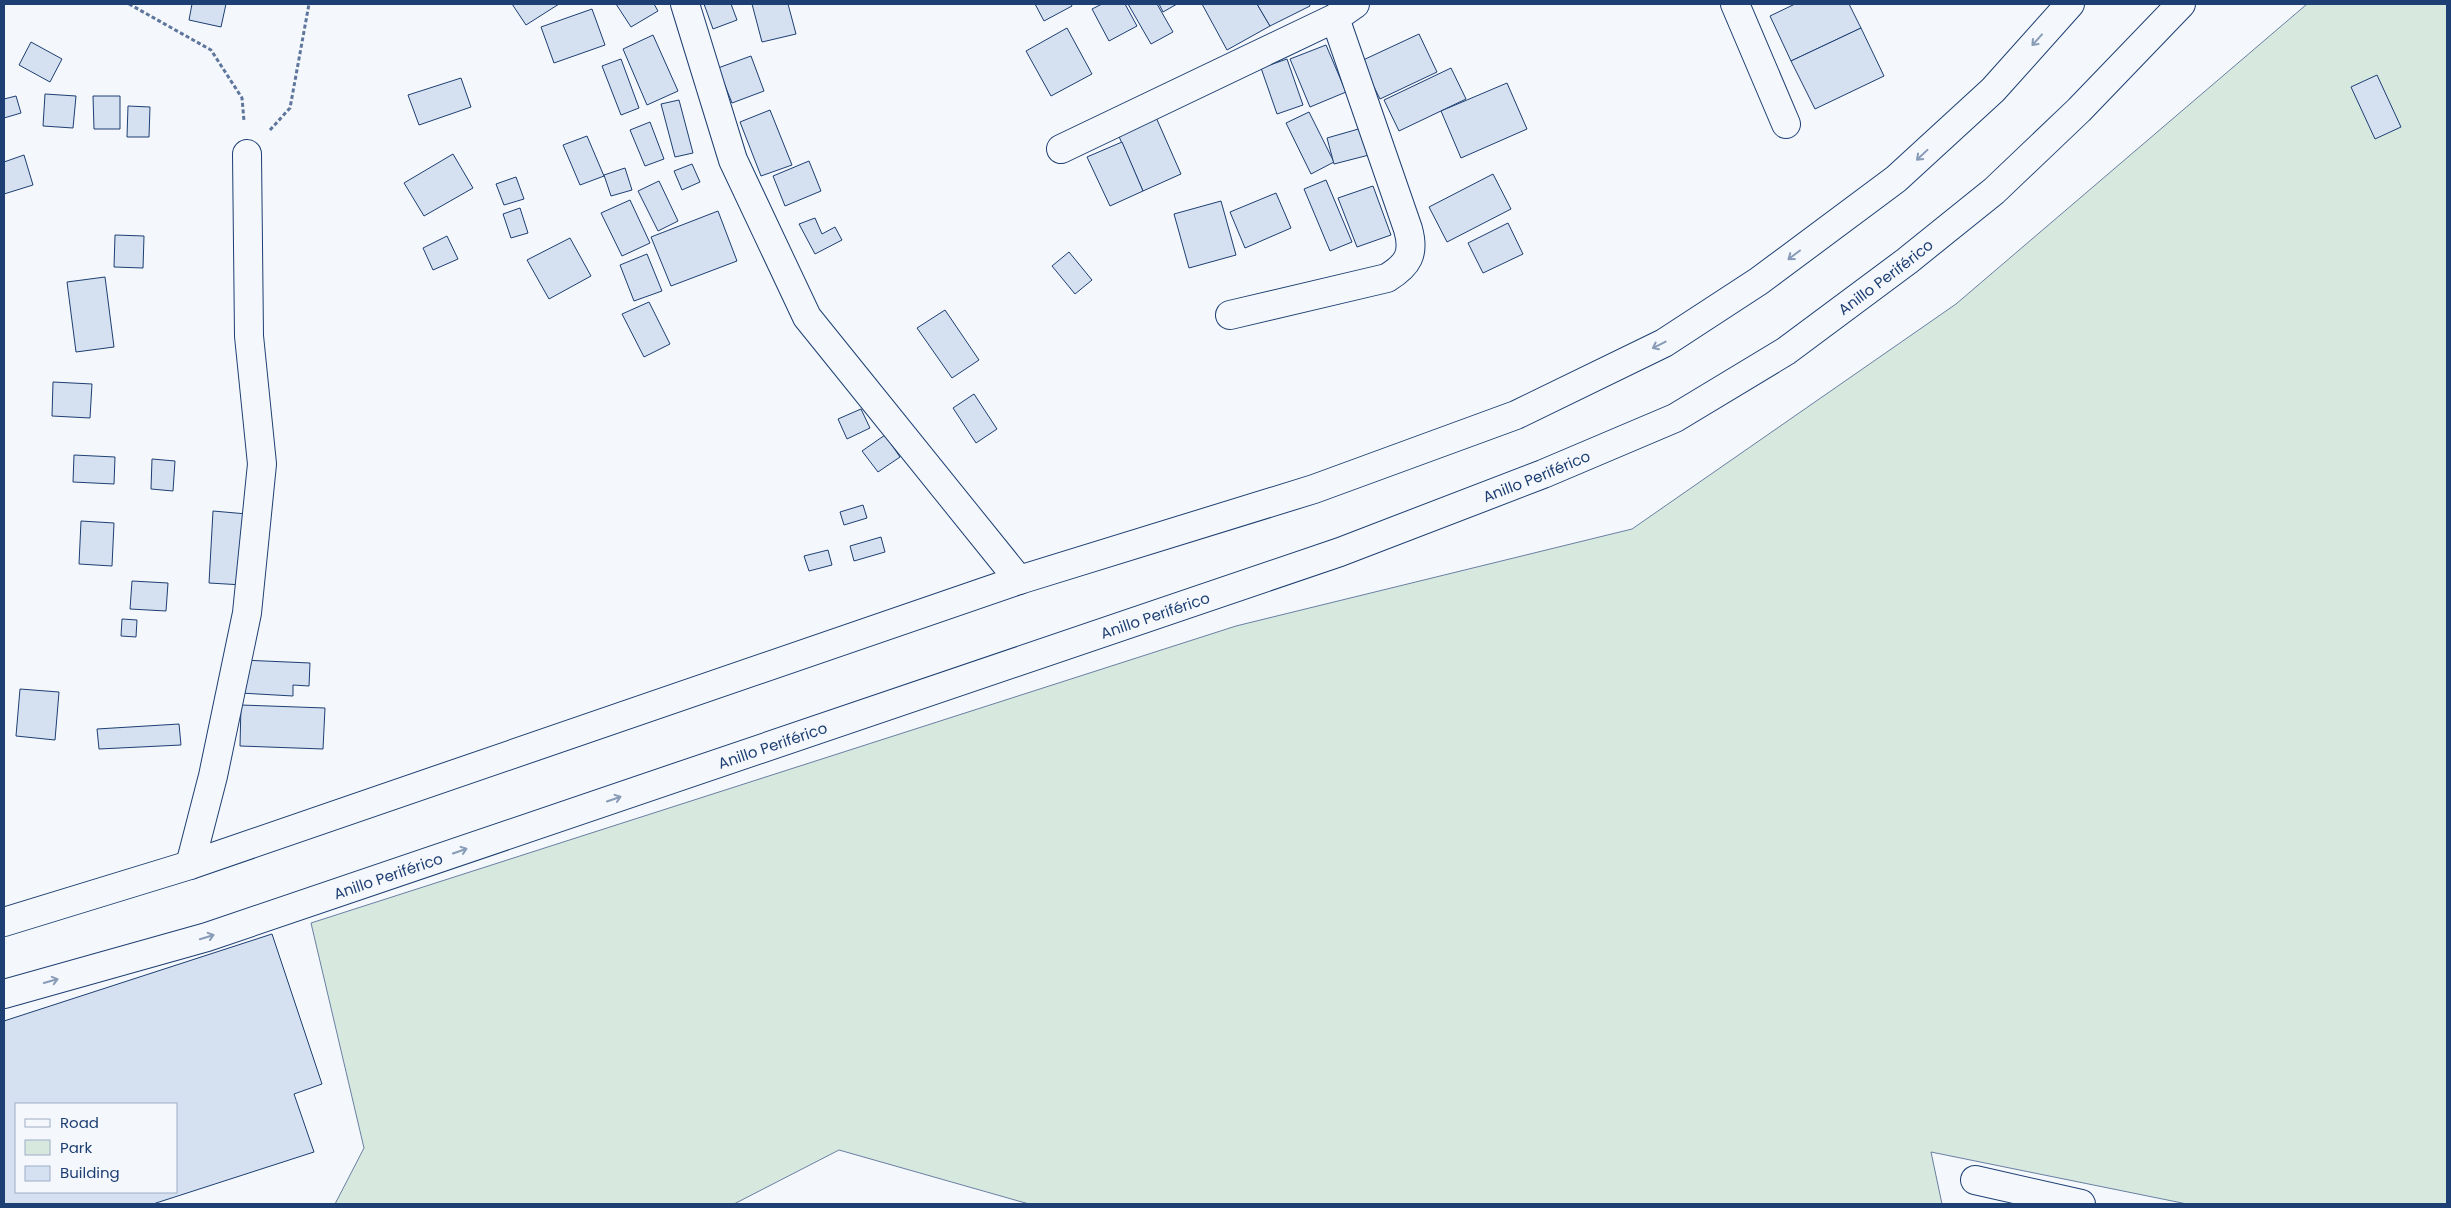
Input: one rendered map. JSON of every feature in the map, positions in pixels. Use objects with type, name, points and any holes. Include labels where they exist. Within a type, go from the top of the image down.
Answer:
[{"type":"main road","points":[[685,4],[733,160],[807,317],[1019,580]]},
{"type":"main road","points":[[1734,4],[1786,124]]},
{"type":"main road","points":[[4,922],[190,865],[1019,580],[1314,489],[1516,415],[1664,343],[1759,281],[1896,179],[1993,90],[2070,4]]},
{"type":"main road","name":"Anillo Periférico","points":[[4,994],[207,937],[1330,555],[1543,474],[1675,418],[1786,351],[1907,261],[1994,191],[2079,110],[2181,4]]},
{"type":"main road","points":[[1061,149],[1345,11],[1412,243],[1409,257],[1402,269],[1387,278],[1230,314]]},
{"type":"main road","points":[[190,865],[213,776],[247,613],[262,464],[249,336],[247,154]]},
{"type":"main road","points":[[1975,1180],[2081,1204]]},
{"type":"path","points":[[129,4],[211,50],[242,98],[247,154]]},
{"type":"path","points":[[247,154],[290,108],[309,4]]},
{"type":"green space","points":[[2307,4],[2447,4],[2447,1204],[2187,1204],[1931,1152],[1942,1204],[1029,1204],[839,1150],[734,1204],[335,1204],[364,1148],[311,923],[1236,626],[1632,529],[1956,304]]},
{"type":"building","points":[[192,4],[226,4],[221,27],[189,20]]},
{"type":"building","points":[[512,4],[559,4],[526,25]]},
{"type":"building","points":[[616,4],[654,4],[658,11],[631,27]]},
{"type":"building","points":[[704,4],[731,4],[737,20],[713,29]]},
{"type":"building","points":[[752,4],[788,4],[796,34],[762,42]]},
{"type":"building","points":[[1035,4],[1071,4],[1072,6],[1044,21]]},
{"type":"building","points":[[1102,4],[1125,4],[1137,26],[1109,41],[1092,9]]},
{"type":"building","points":[[1128,4],[1157,4],[1173,32],[1151,44]]},
{"type":"building","points":[[1159,4],[1177,4],[1163,12]]},
{"type":"building","points":[[1202,4],[1257,4],[1270,26],[1227,50]]},
{"type":"building","points":[[1257,4],[1309,4],[1310,6],[1270,26]]},
{"type":"building","points":[[1795,4],[1849,4],[1861,28],[1791,61],[1770,16]]},
{"type":"building","points":[[592,9],[605,45],[554,63],[541,27]]},
{"type":"building","points":[[1067,28],[1092,74],[1051,96],[1026,51]]},
{"type":"building","points":[[1861,28],[1884,76],[1815,109],[1791,61]]},
{"type":"building","points":[[1419,34],[1437,72],[1380,99],[1361,61]]},
{"type":"building","points":[[653,35],[678,91],[647,105],[623,49]]},
{"type":"building","points":[[31,42],[62,59],[50,82],[19,65]]},
{"type":"building","points":[[1326,45],[1346,92],[1310,107],[1290,59]]},
{"type":"building","points":[[751,56],[764,91],[732,103],[718,68]]},
{"type":"building","points":[[621,59],[639,108],[621,115],[602,66]]},
{"type":"building","points":[[1287,59],[1303,105],[1277,114],[1261,68]]},
{"type":"building","points":[[1451,68],[1466,99],[1399,131],[1384,100]]},
{"type":"building","points":[[2377,75],[2401,127],[2375,139],[2351,87]]},
{"type":"building","points":[[461,78],[471,107],[419,125],[408,95]]},
{"type":"building","points":[[1507,83],[1527,129],[1461,158],[1441,111]]},
{"type":"building","points":[[45,94],[76,96],[73,128],[43,126]]},
{"type":"building","points":[[16,96],[21,113],[4,118],[4,99]]},
{"type":"building","points":[[93,96],[120,96],[120,129],[94,129]]},
{"type":"building","points":[[679,100],[693,153],[675,157],[661,104]]},
{"type":"building","points":[[128,106],[150,107],[149,137],[127,137]]},
{"type":"building","points":[[770,110],[792,165],[761,176],[740,122]]},
{"type":"building","points":[[1309,112],[1334,162],[1311,174],[1286,123]]},
{"type":"building","points":[[1155,115],[1181,174],[1143,191],[1117,132]]},
{"type":"building","points":[[650,122],[664,159],[645,166],[630,130]]},
{"type":"building","points":[[1362,128],[1369,155],[1334,164],[1327,138]]},
{"type":"building","points":[[587,136],[604,176],[580,185],[563,145]]},
{"type":"building","points":[[1122,142],[1143,191],[1110,206],[1087,157]]},
{"type":"building","points":[[453,154],[473,188],[424,216],[404,183]]},
{"type":"building","points":[[24,155],[33,185],[4,194],[4,162]]},
{"type":"building","points":[[809,161],[821,191],[785,206],[773,176]]},
{"type":"building","points":[[692,164],[700,182],[682,190],[674,171]]},
{"type":"building","points":[[625,168],[632,190],[611,196],[604,175]]},
{"type":"building","points":[[1493,174],[1511,209],[1447,242],[1429,207]]},
{"type":"building","points":[[516,177],[524,199],[504,205],[496,184]]},
{"type":"building","points":[[1326,180],[1352,242],[1330,251],[1304,189]]},
{"type":"building","points":[[659,181],[678,221],[658,231],[638,191]]},
{"type":"building","points":[[1373,186],[1391,235],[1357,247],[1338,198]]},
{"type":"building","points":[[1276,193],[1291,228],[1245,248],[1230,212]]},
{"type":"building","points":[[630,200],[650,243],[622,256],[601,213]]},
{"type":"building","points":[[1221,201],[1236,255],[1189,268],[1174,214]]},
{"type":"building","points":[[520,208],[528,233],[511,238],[503,214]]},
{"type":"building","points":[[718,211],[737,261],[671,286],[651,237]]},
{"type":"building","points":[[815,218],[822,234],[835,227],[842,240],[815,254],[799,224]]},
{"type":"building","points":[[1508,223],[1523,254],[1483,273],[1468,243]]},
{"type":"building","points":[[115,235],[144,236],[143,268],[114,267]]},
{"type":"building","points":[[447,236],[458,259],[433,270],[423,248]]},
{"type":"building","points":[[570,238],[591,276],[549,299],[527,260]]},
{"type":"building","points":[[1069,252],[1092,280],[1075,294],[1052,266]]},
{"type":"building","points":[[647,254],[662,291],[634,301],[620,265]]},
{"type":"building","points":[[105,277],[114,347],[76,352],[67,282]]},
{"type":"building","points":[[649,302],[670,344],[644,357],[622,314]]},
{"type":"building","points":[[945,310],[979,360],[952,378],[917,328]]},
{"type":"building","points":[[53,382],[92,384],[90,418],[52,416]]},
{"type":"building","points":[[974,394],[997,429],[976,443],[953,408]]},
{"type":"building","points":[[861,409],[870,428],[847,439],[838,419]]},
{"type":"building","points":[[885,435],[900,457],[878,472],[862,451]]},
{"type":"building","points":[[74,455],[115,457],[114,484],[73,482]]},
{"type":"building","points":[[152,459],[175,461],[173,491],[151,489]]},
{"type":"building","points":[[863,505],[867,518],[844,525],[840,512]]},
{"type":"building","points":[[213,511],[247,514],[243,585],[209,583]]},
{"type":"building","points":[[81,521],[114,523],[112,566],[79,564]]},
{"type":"building","points":[[881,537],[885,552],[854,561],[850,546]]},
{"type":"building","points":[[828,550],[832,565],[809,571],[804,556]]},
{"type":"building","points":[[132,581],[168,583],[166,611],[130,609]]},
{"type":"building","points":[[122,619],[137,620],[136,637],[121,636]]},
{"type":"building","points":[[242,660],[310,663],[309,686],[293,685],[293,696],[240,693]]},
{"type":"building","points":[[20,689],[59,692],[55,740],[16,736]]},
{"type":"building","points":[[241,705],[325,708],[323,749],[240,746]]},
{"type":"building","points":[[179,724],[181,745],[99,749],[97,729]]},
{"type":"building","points":[[272,934],[322,1084],[294,1094],[314,1152],[153,1204],[4,1204],[4,1021]]}]
